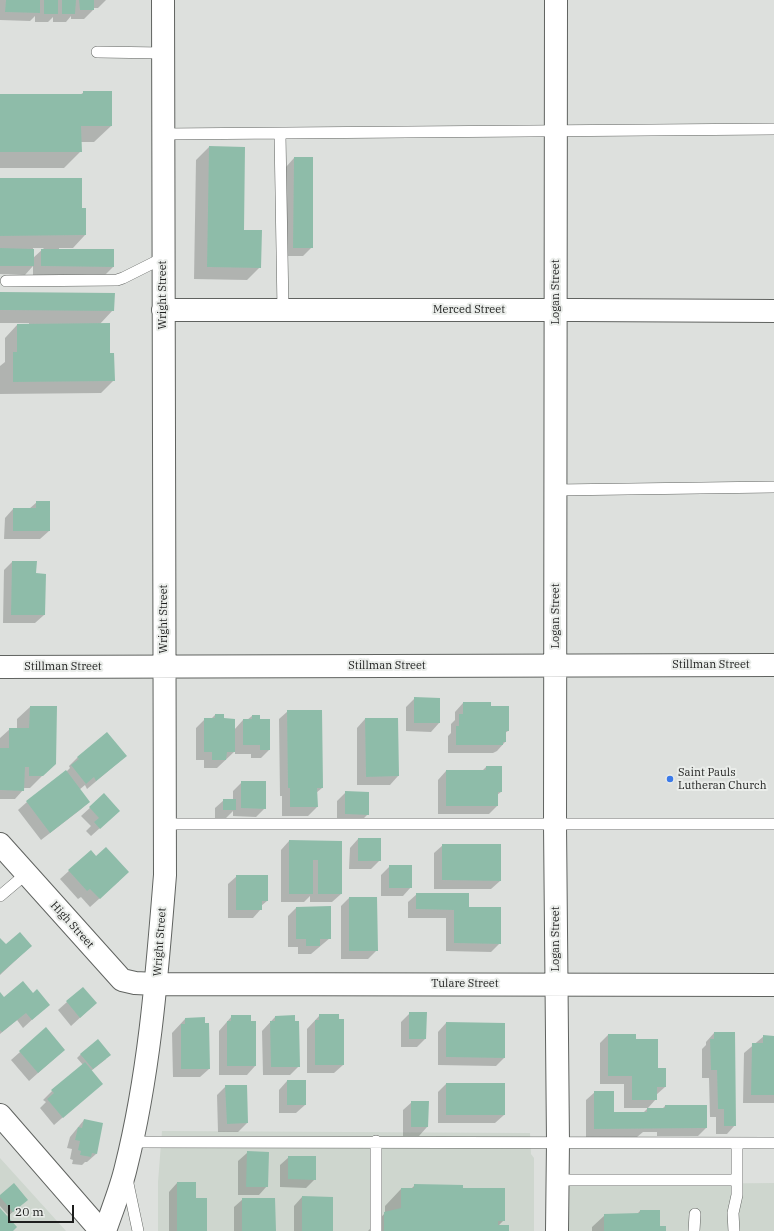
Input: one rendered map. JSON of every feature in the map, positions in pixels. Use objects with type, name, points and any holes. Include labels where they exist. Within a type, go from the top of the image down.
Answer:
[{"type":"street","name":"Wright Street","points":[[105,1231],[126,1169],[150,1042],[165,875],[163,0]]},
{"type":"street","name":"Logan Street","points":[[556,0],[555,825],[558,1142],[557,1231]]},
{"type":"street","name":"Merced Street","points":[[164,310],[774,311]]},
{"type":"street","name":"Stillman Street","points":[[0,667],[774,665]]},
{"type":"street","name":"High Street","points":[[0,844],[122,980],[136,984],[156,984]]},
{"type":"street","name":"Tulare Street","points":[[156,984],[774,985]]},
{"type":"street","points":[[0,1115],[101,1231]]},
{"type":"lane","points":[[97,52],[163,53]]},
{"type":"lane","points":[[163,134],[774,129]]},
{"type":"lane","points":[[280,134],[283,310]]},
{"type":"lane","points":[[6,281],[117,280],[163,258]]},
{"type":"lane","points":[[556,490],[774,487]]},
{"type":"lane","points":[[166,824],[774,824]]},
{"type":"lane","points":[[0,896],[26,874]]},
{"type":"lane","points":[[132,1142],[376,1141],[774,1143]]},
{"type":"lane","points":[[376,1141],[376,1231]]},
{"type":"lane","points":[[734,1231],[733,1213],[737,1195],[737,1143]]},
{"type":"lane","points":[[126,1169],[138,1231]]},
{"type":"lane","points":[[557,1180],[737,1180]]},
{"type":"lane","points":[[694,1231],[695,1214]]},
{"type":"shaded area","points":[[162,1131],[530,1133],[531,1154],[534,1158],[534,1231],[158,1231],[158,1182]]},
{"type":"shaded area","points":[[0,1158],[66,1231],[0,1231]]},
{"type":"shaded area","points":[[774,1183],[774,1231],[562,1231],[562,1185]]},
{"type":"building","points":[[6,0],[40,0],[40,13],[5,12]]},
{"type":"building","points":[[44,0],[58,0],[58,14],[44,14]]},
{"type":"building","points":[[62,0],[76,0],[75,14],[62,14]]},
{"type":"building","points":[[79,0],[94,0],[94,10],[80,10]]},
{"type":"building","points":[[83,91],[112,91],[112,126],[81,126],[82,152],[0,152],[0,94],[83,94]]},
{"type":"building","points":[[209,146],[245,147],[244,230],[262,230],[261,268],[207,267]]},
{"type":"building","points":[[294,157],[313,157],[313,248],[293,248]]},
{"type":"building","points":[[0,178],[82,178],[82,208],[86,208],[86,235],[0,236]]},
{"type":"building","points":[[0,248],[34,249],[34,266],[0,266]]},
{"type":"building","points":[[41,249],[114,249],[114,267],[41,266]]},
{"type":"building","points":[[0,292],[115,293],[114,311],[0,310]]},
{"type":"building","points":[[110,323],[110,353],[114,353],[115,381],[13,382],[13,352],[17,352],[17,324]]},
{"type":"building","points":[[36,501],[50,501],[50,531],[13,531],[13,508],[36,508]]},
{"type":"building","points":[[12,561],[37,561],[36,573],[46,574],[45,615],[11,615]]},
{"type":"building","points":[[414,697],[440,698],[440,723],[414,723]]},
{"type":"building","points":[[463,702],[491,702],[491,706],[509,706],[509,731],[506,731],[506,742],[503,742],[503,745],[456,745],[456,726],[459,726],[459,714],[463,714]]},
{"type":"building","points":[[30,706],[57,706],[56,764],[43,776],[29,776],[29,767],[25,767],[24,791],[0,790],[0,748],[9,748],[9,728],[29,728]]},
{"type":"building","points":[[287,710],[322,710],[323,788],[317,788],[318,807],[290,807],[290,788],[288,788]]},
{"type":"building","points":[[215,714],[224,714],[224,718],[235,719],[235,752],[227,752],[226,760],[212,760],[212,752],[204,752],[204,718],[215,718]]},
{"type":"building","points":[[252,715],[260,715],[260,719],[270,719],[270,750],[260,750],[260,745],[243,745],[243,719],[252,719]]},
{"type":"building","points":[[365,718],[398,718],[399,776],[366,777]]},
{"type":"building","points":[[107,732],[127,756],[96,781],[94,777],[86,784],[71,765],[79,759],[77,757]]},
{"type":"building","points":[[486,766],[502,766],[502,792],[498,792],[498,806],[446,806],[446,770],[486,770]]},
{"type":"building","points":[[66,770],[90,802],[50,833],[26,801]]},
{"type":"building","points":[[241,781],[266,781],[266,809],[241,808]]},
{"type":"building","points":[[345,791],[369,792],[369,815],[345,814]]},
{"type":"building","points":[[104,793],[120,811],[100,829],[94,822],[99,818],[89,807]]},
{"type":"building","points":[[223,799],[236,799],[236,810],[223,810]]},
{"type":"building","points":[[358,838],[381,838],[381,861],[358,861]]},
{"type":"building","points":[[289,840],[342,841],[342,894],[318,894],[318,860],[313,860],[313,894],[289,894]]},
{"type":"building","points":[[442,844],[501,844],[501,881],[442,880]]},
{"type":"building","points":[[106,847],[129,872],[100,899],[90,889],[87,891],[68,870],[91,850],[96,856]]},
{"type":"building","points":[[389,865],[412,865],[412,888],[389,888]]},
{"type":"building","points":[[236,875],[268,875],[268,901],[262,901],[262,910],[236,910]]},
{"type":"building","points":[[416,893],[469,893],[469,907],[501,907],[501,944],[454,943],[454,910],[416,909]]},
{"type":"building","points":[[349,897],[377,897],[378,951],[349,951]]},
{"type":"building","points":[[331,906],[331,939],[320,939],[320,946],[306,946],[306,939],[296,939],[296,907]]},
{"type":"building","points":[[20,932],[32,946],[0,974],[0,938],[6,944]]},
{"type":"building","points":[[23,981],[33,993],[37,989],[50,1005],[32,1020],[26,1013],[2,1032],[0,1030],[0,992],[4,997]]},
{"type":"building","points":[[83,987],[97,1003],[80,1018],[66,1001]]},
{"type":"building","points":[[409,1012],[427,1012],[426,1039],[409,1039]]},
{"type":"building","points":[[319,1014],[339,1014],[339,1019],[344,1019],[344,1065],[315,1065],[315,1020],[319,1020]]},
{"type":"building","points":[[231,1015],[251,1015],[251,1021],[256,1021],[256,1066],[227,1066],[227,1021],[231,1021]]},
{"type":"building","points":[[295,1015],[295,1021],[299,1021],[300,1067],[271,1067],[270,1021],[275,1021],[275,1016]]},
{"type":"building","points":[[205,1017],[205,1023],[209,1023],[210,1069],[181,1069],[181,1024],[185,1024],[185,1018]]},
{"type":"building","points":[[446,1022],[505,1023],[505,1058],[446,1057]]},
{"type":"building","points":[[46,1027],[65,1050],[38,1073],[19,1051]]},
{"type":"building","points":[[714,1032],[735,1032],[736,1126],[724,1126],[724,1109],[718,1109],[717,1070],[711,1070],[710,1039],[714,1039]]},
{"type":"building","points":[[608,1034],[636,1034],[636,1039],[658,1039],[658,1068],[666,1068],[666,1087],[657,1087],[657,1100],[632,1100],[632,1076],[608,1076]]},
{"type":"building","points":[[763,1035],[774,1036],[774,1095],[751,1095],[752,1043],[763,1043]]},
{"type":"building","points":[[98,1039],[111,1055],[93,1069],[80,1054]]},
{"type":"building","points":[[85,1062],[103,1084],[63,1118],[47,1099],[54,1093],[51,1090]]},
{"type":"building","points":[[287,1080],[306,1080],[306,1105],[287,1105]]},
{"type":"building","points":[[446,1083],[505,1083],[505,1115],[446,1115]]},
{"type":"building","points":[[225,1085],[247,1085],[248,1123],[227,1124]]},
{"type":"building","points":[[594,1091],[614,1091],[614,1112],[647,1112],[647,1108],[665,1108],[665,1105],[707,1105],[707,1128],[594,1129]]},
{"type":"building","points":[[411,1101],[429,1101],[428,1127],[411,1127]]},
{"type":"building","points":[[84,1119],[103,1123],[97,1154],[92,1153],[91,1157],[80,1155],[81,1151],[78,1150],[80,1141],[75,1140],[78,1127],[82,1128]]},
{"type":"building","points":[[247,1151],[269,1152],[268,1187],[246,1187]]},
{"type":"building","points":[[288,1156],[316,1156],[316,1180],[288,1179]]},
{"type":"building","points":[[177,1182],[196,1182],[196,1198],[207,1198],[207,1231],[177,1231]]},
{"type":"building","points":[[14,1183],[28,1200],[13,1212],[0,1197],[0,1195]]},
{"type":"building","points":[[414,1184],[463,1185],[463,1188],[505,1188],[505,1221],[498,1221],[498,1225],[509,1225],[509,1231],[384,1231],[384,1212],[401,1208],[401,1188],[414,1188]]},
{"type":"building","points":[[302,1196],[333,1197],[333,1231],[302,1231]]},
{"type":"building","points":[[242,1198],[275,1198],[276,1231],[242,1231]]},
{"type":"building","points":[[0,1208],[17,1227],[13,1231],[0,1231]]},
{"type":"building","points":[[640,1210],[660,1210],[660,1226],[666,1226],[666,1231],[604,1231],[604,1214],[640,1213]]},
{"type":"place","name":"Saint Pauls Lutheran Church","points":[[670,779]]}]
